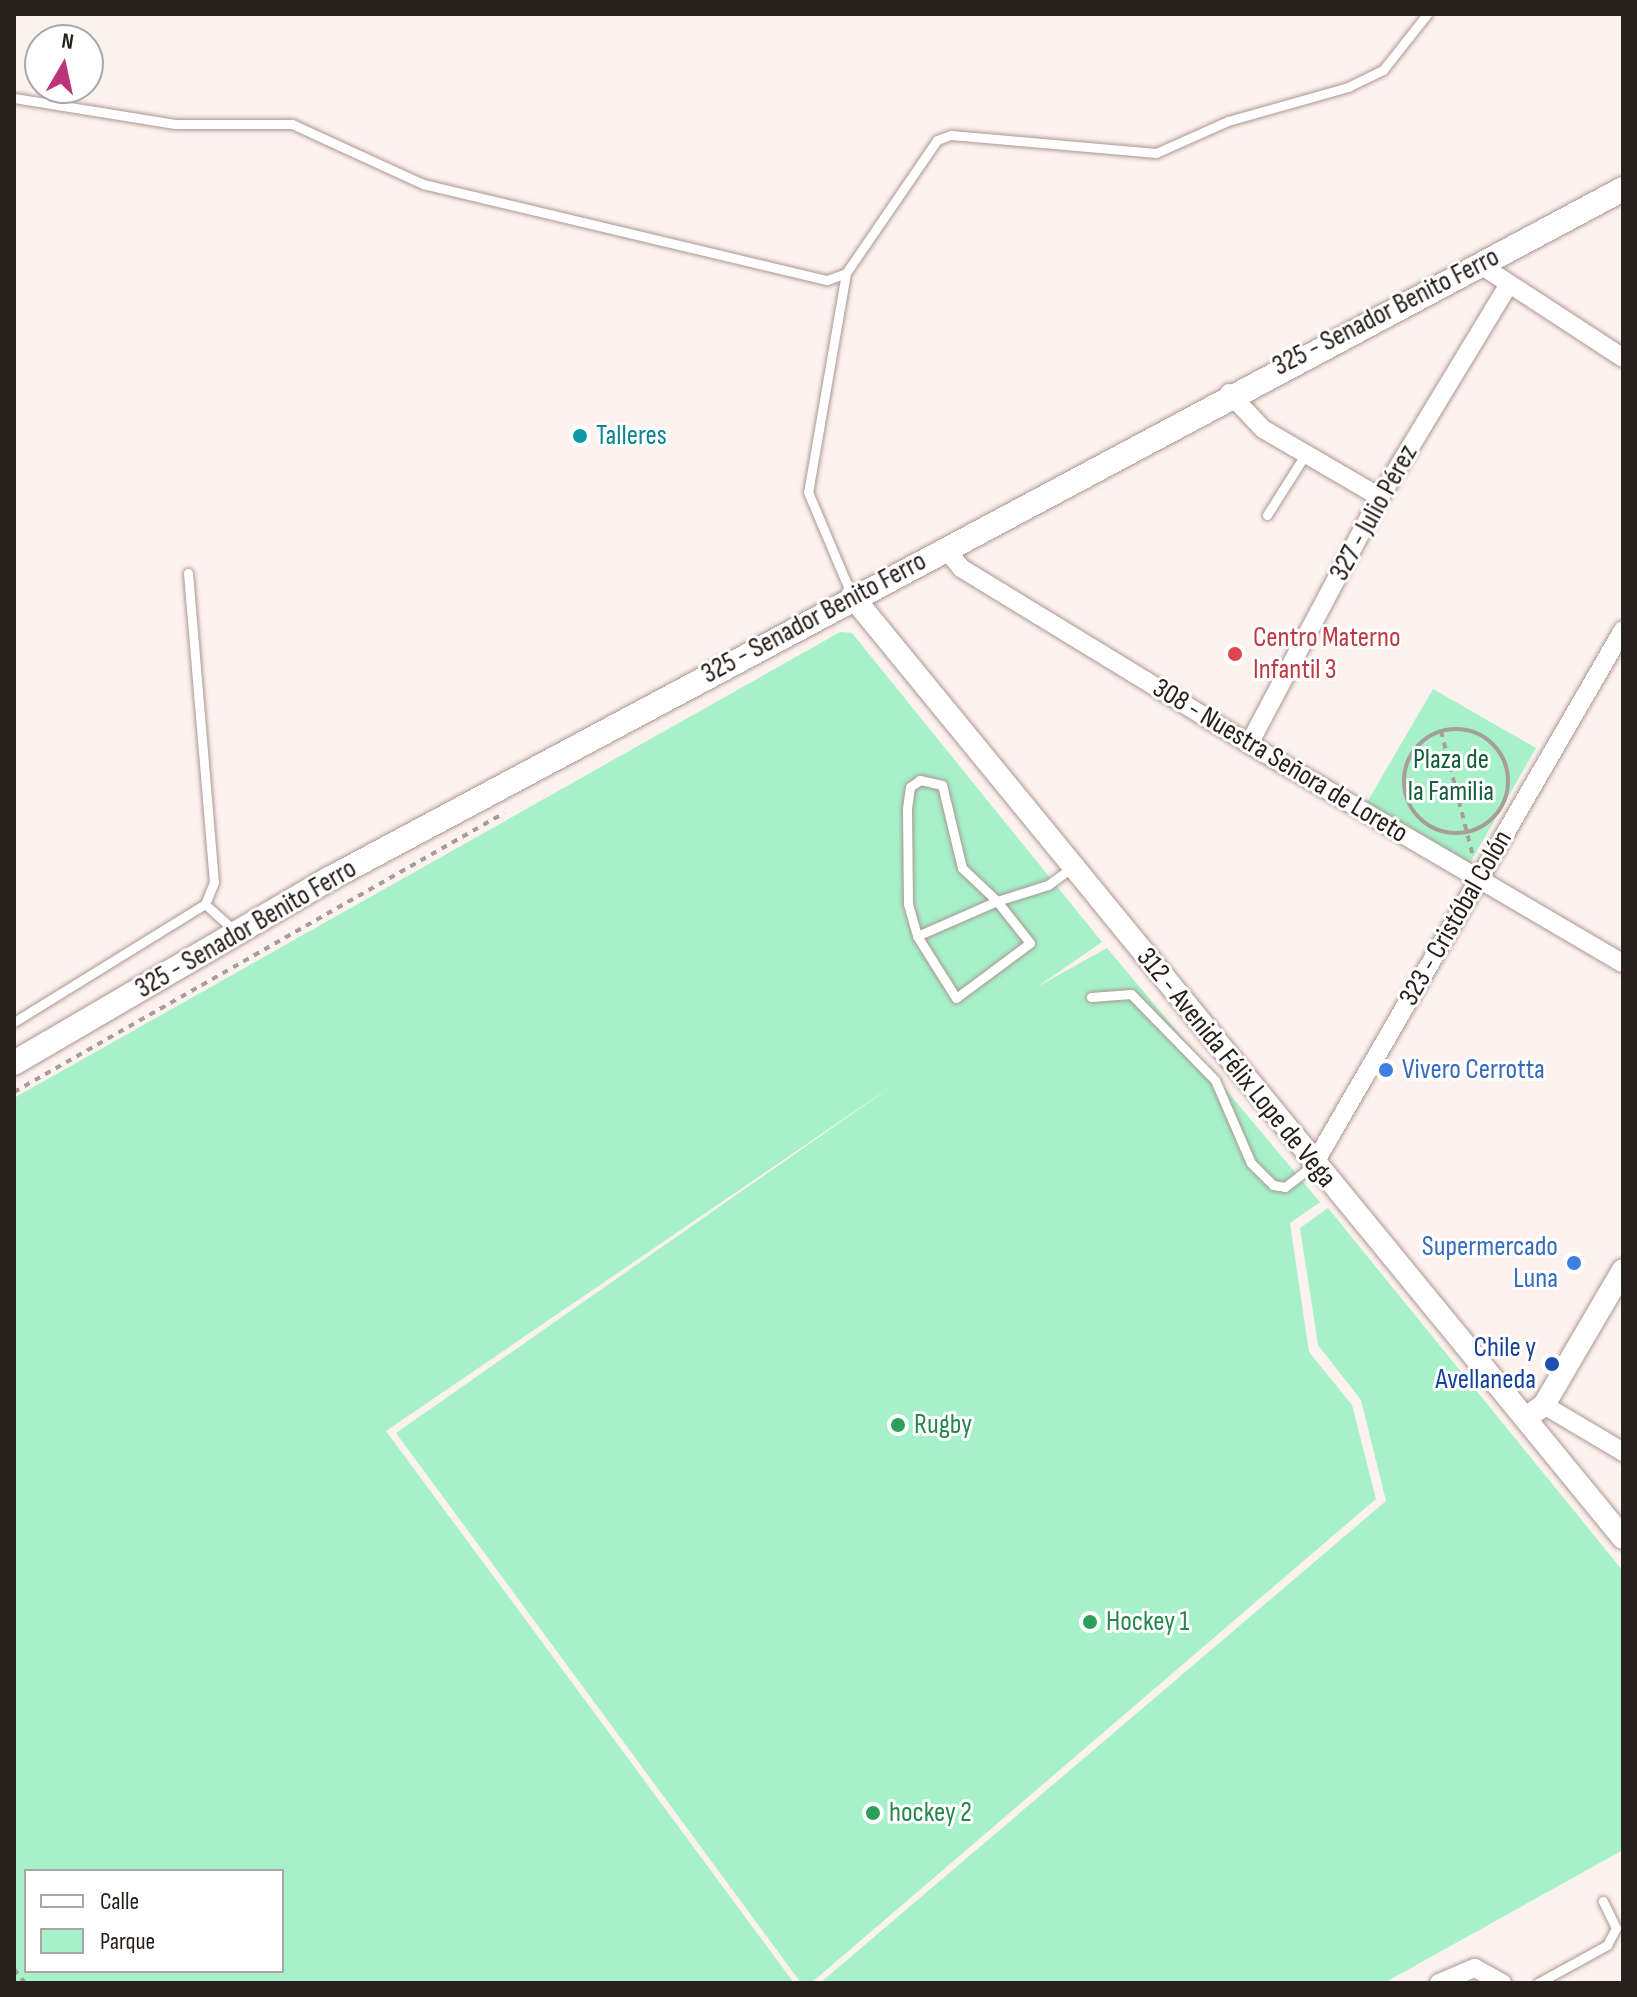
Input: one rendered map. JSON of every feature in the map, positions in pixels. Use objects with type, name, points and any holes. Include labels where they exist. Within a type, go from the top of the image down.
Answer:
[{"type":"main road","name":"325 - Senador Benito Ferro","points":[[14,1063],[237,933],[852,596],[1229,393],[1623,189]]},
{"type":"street","points":[[1479,264],[1507,287],[1623,358]]},
{"type":"street","name":"327 - Julio Pérez","points":[[1249,744],[1380,497],[1507,287]]},
{"type":"street","points":[[1229,393],[1256,422],[1305,455],[1380,497]]},
{"type":"street","name":"308 - Nuestra Señora de Loreto","points":[[945,548],[961,568],[1249,744],[1623,963]]},
{"type":"street","name":"312 - Avenida Félix Lope de Vega","points":[[852,596],[1314,1164],[1535,1412],[1623,1538]]},
{"type":"street","name":"323 - Cristóbal Colón","points":[[1314,1164],[1623,630]]},
{"type":"street","points":[[1623,1270],[1535,1412],[1623,1452]]},
{"type":"street","points":[[1439,1983],[1460,1972],[1487,1971],[1502,1983]]},
{"type":"lane","points":[[852,596],[808,492],[846,273],[937,140],[951,135],[1156,153],[1228,121],[1360,82],[1383,70],[1427,14]]},
{"type":"lane","points":[[14,98],[175,124],[292,124],[423,184],[621,226],[807,280],[846,273]]},
{"type":"lane","points":[[1267,515],[1305,455]]},
{"type":"lane","points":[[14,1022],[205,904],[214,882],[188,573]]},
{"type":"lane","points":[[920,780],[942,785],[962,868],[997,901],[1030,943],[962,996],[944,990],[917,936],[908,904],[907,809],[910,787],[920,780]]},
{"type":"lane","points":[[917,936],[997,901],[1048,885],[1071,868]]},
{"type":"lane","points":[[205,904],[237,933]]},
{"type":"lane","points":[[1091,997],[1131,994],[1205,1069],[1223,1093],[1251,1163],[1273,1185],[1285,1187],[1314,1164]]},
{"type":"lane","points":[[1538,1983],[1607,1945],[1616,1928],[1603,1901]]},
{"type":"path","points":[[1441,731],[1465,832]]},
{"type":"path","points":[[1441,731],[1486,739],[1507,769],[1497,813],[1465,832],[1421,820],[1404,788],[1412,753],[1441,731]]},
{"type":"path","points":[[14,1092],[514,807]]},
{"type":"path","points":[[14,1969],[25,1983]]},
{"type":"green space","points":[[840,632],[852,633],[1102,942],[1037,987],[1107,948],[1320,1202],[1290,1223],[1309,1352],[1352,1405],[1376,1499],[811,1983],[801,1983],[396,1433],[902,1079],[386,1431],[794,1983],[14,1983],[14,1098]]},
{"type":"green space","name":"Plaza de la Familia","points":[[1433,689],[1536,748],[1470,863],[1366,804]]},
{"type":"green space","points":[[1328,1208],[1623,1571],[1623,1850],[1384,1983],[820,1983],[1386,1501],[1361,1400],[1318,1345],[1300,1228]]},
{"type":"place","name":"Talleres","points":[[580,436]]},
{"type":"place","name":"Centro Materno Infantil 3","points":[[1235,654]]},
{"type":"place","name":"Vivero Cerrotta","points":[[1386,1070]]},
{"type":"place","name":"Supermercado Luna","points":[[1574,1263]]},
{"type":"place","name":"Chile y Avellaneda","points":[[1552,1364]]},
{"type":"place","name":"Rugby","points":[[898,1425]]},
{"type":"place","name":"Hockey 1","points":[[1090,1622]]},
{"type":"place","name":"hockey 2","points":[[873,1813]]}]
